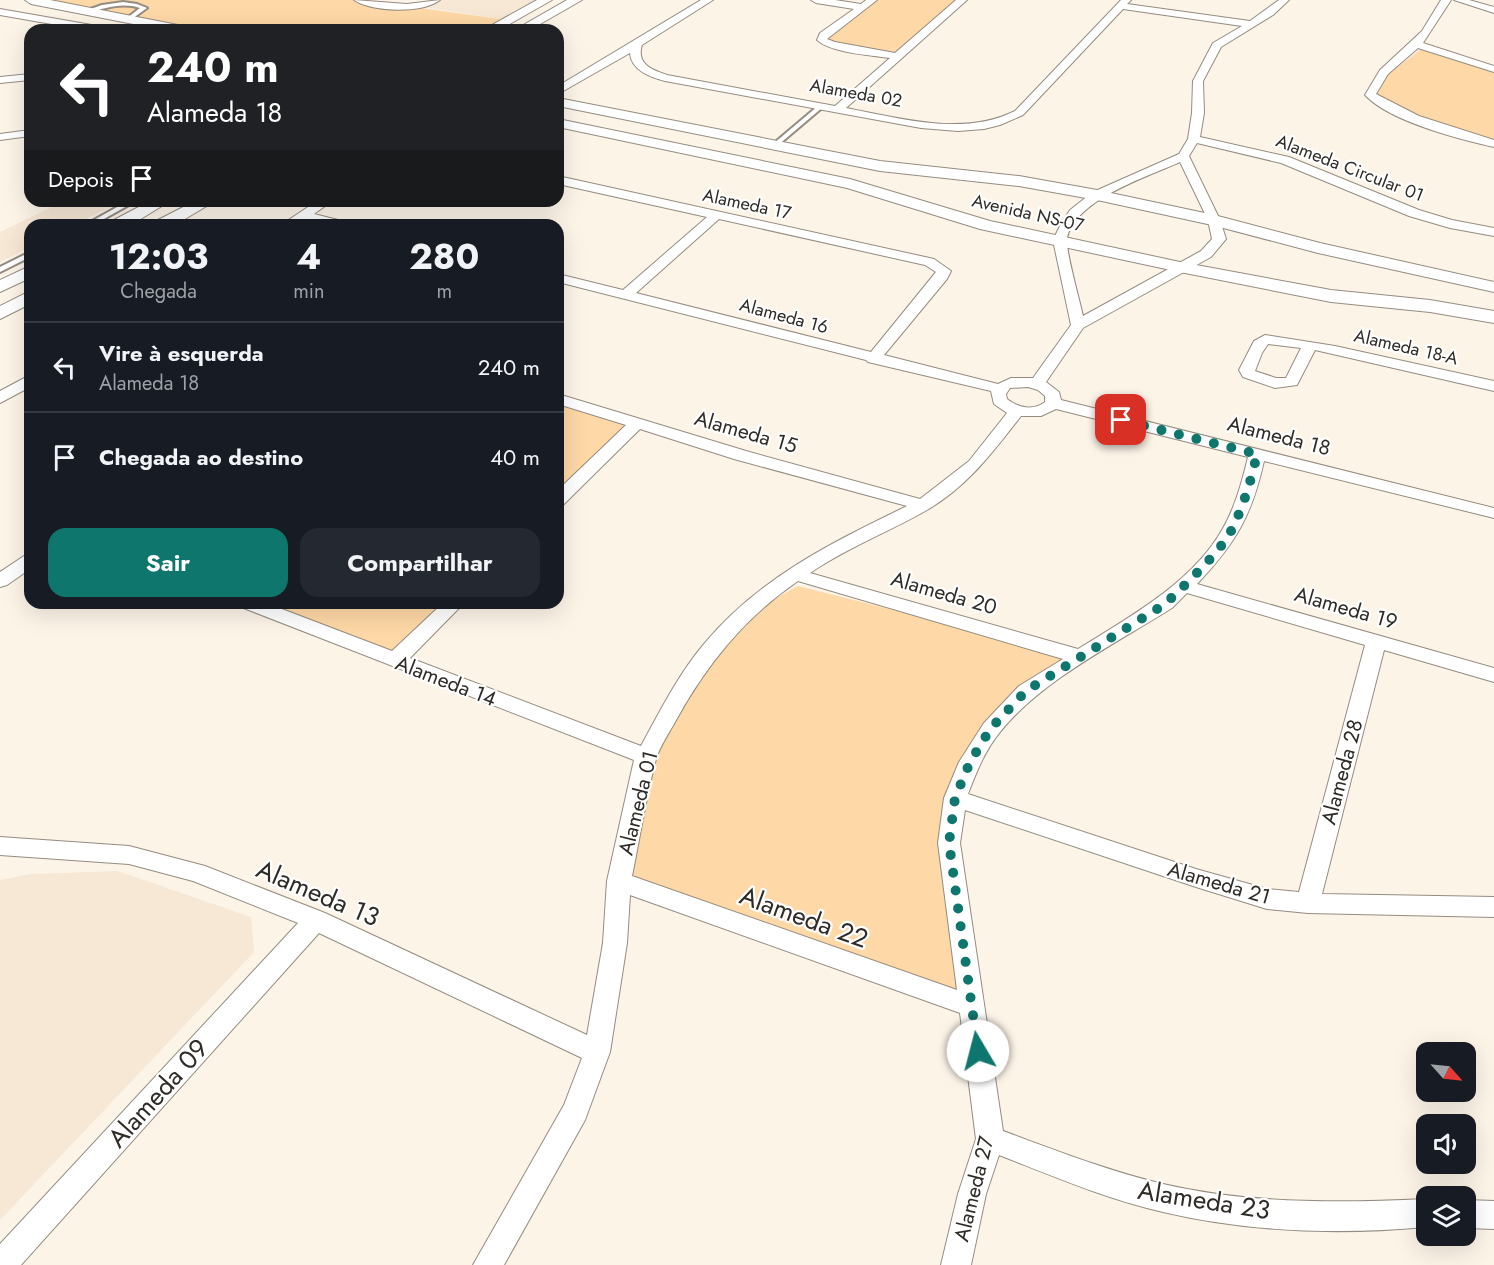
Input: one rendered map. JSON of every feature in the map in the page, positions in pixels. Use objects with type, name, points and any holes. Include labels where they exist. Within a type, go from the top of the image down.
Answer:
[{"type":"street","points":[[31,0],[154,24]]},
{"type":"street","points":[[359,0],[405,8],[422,7],[435,0]]},
{"type":"street","points":[[500,24],[546,0]]},
{"type":"street","points":[[531,24],[576,0]]},
{"type":"street","points":[[564,87],[708,0]]},
{"type":"street","points":[[816,0],[862,7]]},
{"type":"street","points":[[872,0],[824,35],[822,40],[832,45],[899,57]]},
{"type":"street","points":[[837,110],[963,0]]},
{"type":"street","points":[[1078,325],[1060,240],[1066,226],[1075,213],[1097,195],[1183,156],[1194,139],[1198,113],[1198,81],[1217,45],[1270,13],[1284,0]]},
{"type":"street","points":[[1446,0],[1430,27],[1416,44],[1390,64],[1373,86],[1370,95],[1399,114],[1494,144]]},
{"type":"street","points":[[1460,0],[1494,10]]},
{"type":"street","points":[[1124,3],[1251,24]]},
{"type":"street","name":"Alameda 02","points":[[637,44],[634,59],[639,65],[665,78],[921,125],[972,127],[1010,119],[1019,113],[1124,3]]},
{"type":"street","points":[[0,12],[69,24]]},
{"type":"street","points":[[1416,44],[1494,69]]},
{"type":"street","points":[[0,80],[24,77]]},
{"type":"street","name":"Avenida NS-07","points":[[564,103],[880,166],[1011,180],[1097,195],[1214,220],[1318,248],[1494,287]]},
{"type":"street","name":"Avenida NS-07","points":[[564,124],[850,184],[986,225],[1180,267],[1331,296],[1430,306],[1494,317]]},
{"type":"street","points":[[0,137],[24,134]]},
{"type":"street","name":"Alameda Circular 01","points":[[1194,139],[1286,160],[1414,213],[1450,224],[1494,232]]},
{"type":"street","points":[[1037,384],[1078,325],[1206,254],[1219,240],[1214,220],[1183,156]]},
{"type":"street","name":"Alameda 17","points":[[564,181],[928,262],[941,267],[944,274],[873,359]]},
{"type":"street","points":[[129,219],[151,207]]},
{"type":"street","points":[[173,219],[196,207]]},
{"type":"street","points":[[298,219],[317,207]]},
{"type":"street","points":[[626,295],[716,215]]},
{"type":"street","points":[[303,216],[316,219]]},
{"type":"street","points":[[0,287],[24,274]]},
{"type":"street","name":"Alameda 16","points":[[564,280],[1000,389]]},
{"type":"street","points":[[0,313],[24,300]]},
{"type":"street","name":"Alameda 18-A","points":[[1310,345],[1494,387]]},
{"type":"street","points":[[1020,382],[1037,384],[1053,395],[1053,403],[1043,410],[1017,411],[1000,401],[998,397],[1000,389],[1020,382]]},
{"type":"street","points":[[0,398],[24,384]]},
{"type":"street","name":"Alameda 15","points":[[564,401],[740,454],[923,505]]},
{"type":"street","name":"Alameda 18","points":[[1053,403],[1494,513]]},
{"type":"street","name":"Alameda 01","points":[[488,1265],[575,1112],[597,1052],[615,944],[619,881],[645,756],[684,687],[710,650],[761,599],[830,551],[923,505],[975,465],[1017,411]]},
{"type":"street","points":[[564,494],[637,423]]},
{"type":"street","name":"Alameda 27","points":[[956,1265],[972,1194],[990,1139],[949,843],[955,798],[970,762],[991,728],[1026,691],[1165,604],[1184,586],[1229,534],[1248,492],[1257,454]]},
{"type":"street","points":[[0,581],[24,564]]},
{"type":"street","name":"Alameda 20","points":[[794,574],[1081,657]]},
{"type":"street","name":"Alameda 19","points":[[1184,586],[1494,675]]},
{"type":"street","name":"Alameda 14","points":[[271,609],[394,661],[645,756]]},
{"type":"street","points":[[394,661],[448,609]]},
{"type":"street","name":"Alameda 28","points":[[1308,903],[1376,641]]},
{"type":"street","name":"Alameda 21","points":[[955,798],[1267,899],[1308,903],[1494,907]]},
{"type":"street","name":"Alameda 13","points":[[0,846],[129,855],[197,873],[316,920],[597,1052]]},
{"type":"street","name":"Alameda 22","points":[[619,881],[971,1006]]},
{"type":"street","name":"Alameda 09","points":[[1,1265],[316,920]]},
{"type":"street","name":"Alameda 23","points":[[990,1139],[1082,1173],[1164,1198],[1243,1210],[1359,1217],[1416,1214]]},
{"type":"street","points":[[1476,1214],[1494,1215]]},
{"type":"lane","points":[[88,11],[117,2],[144,8],[129,19]]},
{"type":"lane","points":[[775,145],[820,107]]},
{"type":"lane","points":[[99,219],[122,207]]},
{"type":"lane","points":[[0,270],[24,257]]},
{"type":"shaded area","points":[[31,0],[363,0],[507,20],[500,24],[153,24]]},
{"type":"shaded area","points":[[436,0],[546,0],[507,20],[422,7]]},
{"type":"shaded area","points":[[872,0],[962,0],[899,57],[832,45],[822,38]]},
{"type":"shaded area","points":[[1424,47],[1494,69],[1494,142],[1399,114],[1370,95],[1373,86]]},
{"type":"shaded area","points":[[52,207],[110,207],[86,219],[27,219]]},
{"type":"shaded area","points":[[24,220],[24,250],[0,262],[0,232]]},
{"type":"shaded area","points":[[564,405],[637,423],[564,494]]},
{"type":"shaded area","points":[[798,586],[1081,657],[1009,710],[955,797],[971,1006],[619,881],[646,756],[737,620]]},
{"type":"shaded area","points":[[268,609],[448,609],[394,661]]},
{"type":"shaded area","points":[[118,871],[251,917],[254,952],[0,1220],[0,880],[30,874]]},
{"type":"route","points":[[978,1051],[949,843],[955,798],[970,762],[991,728],[1026,691],[1165,604],[1184,586],[1229,534],[1248,492],[1257,454],[1121,420]]}]
